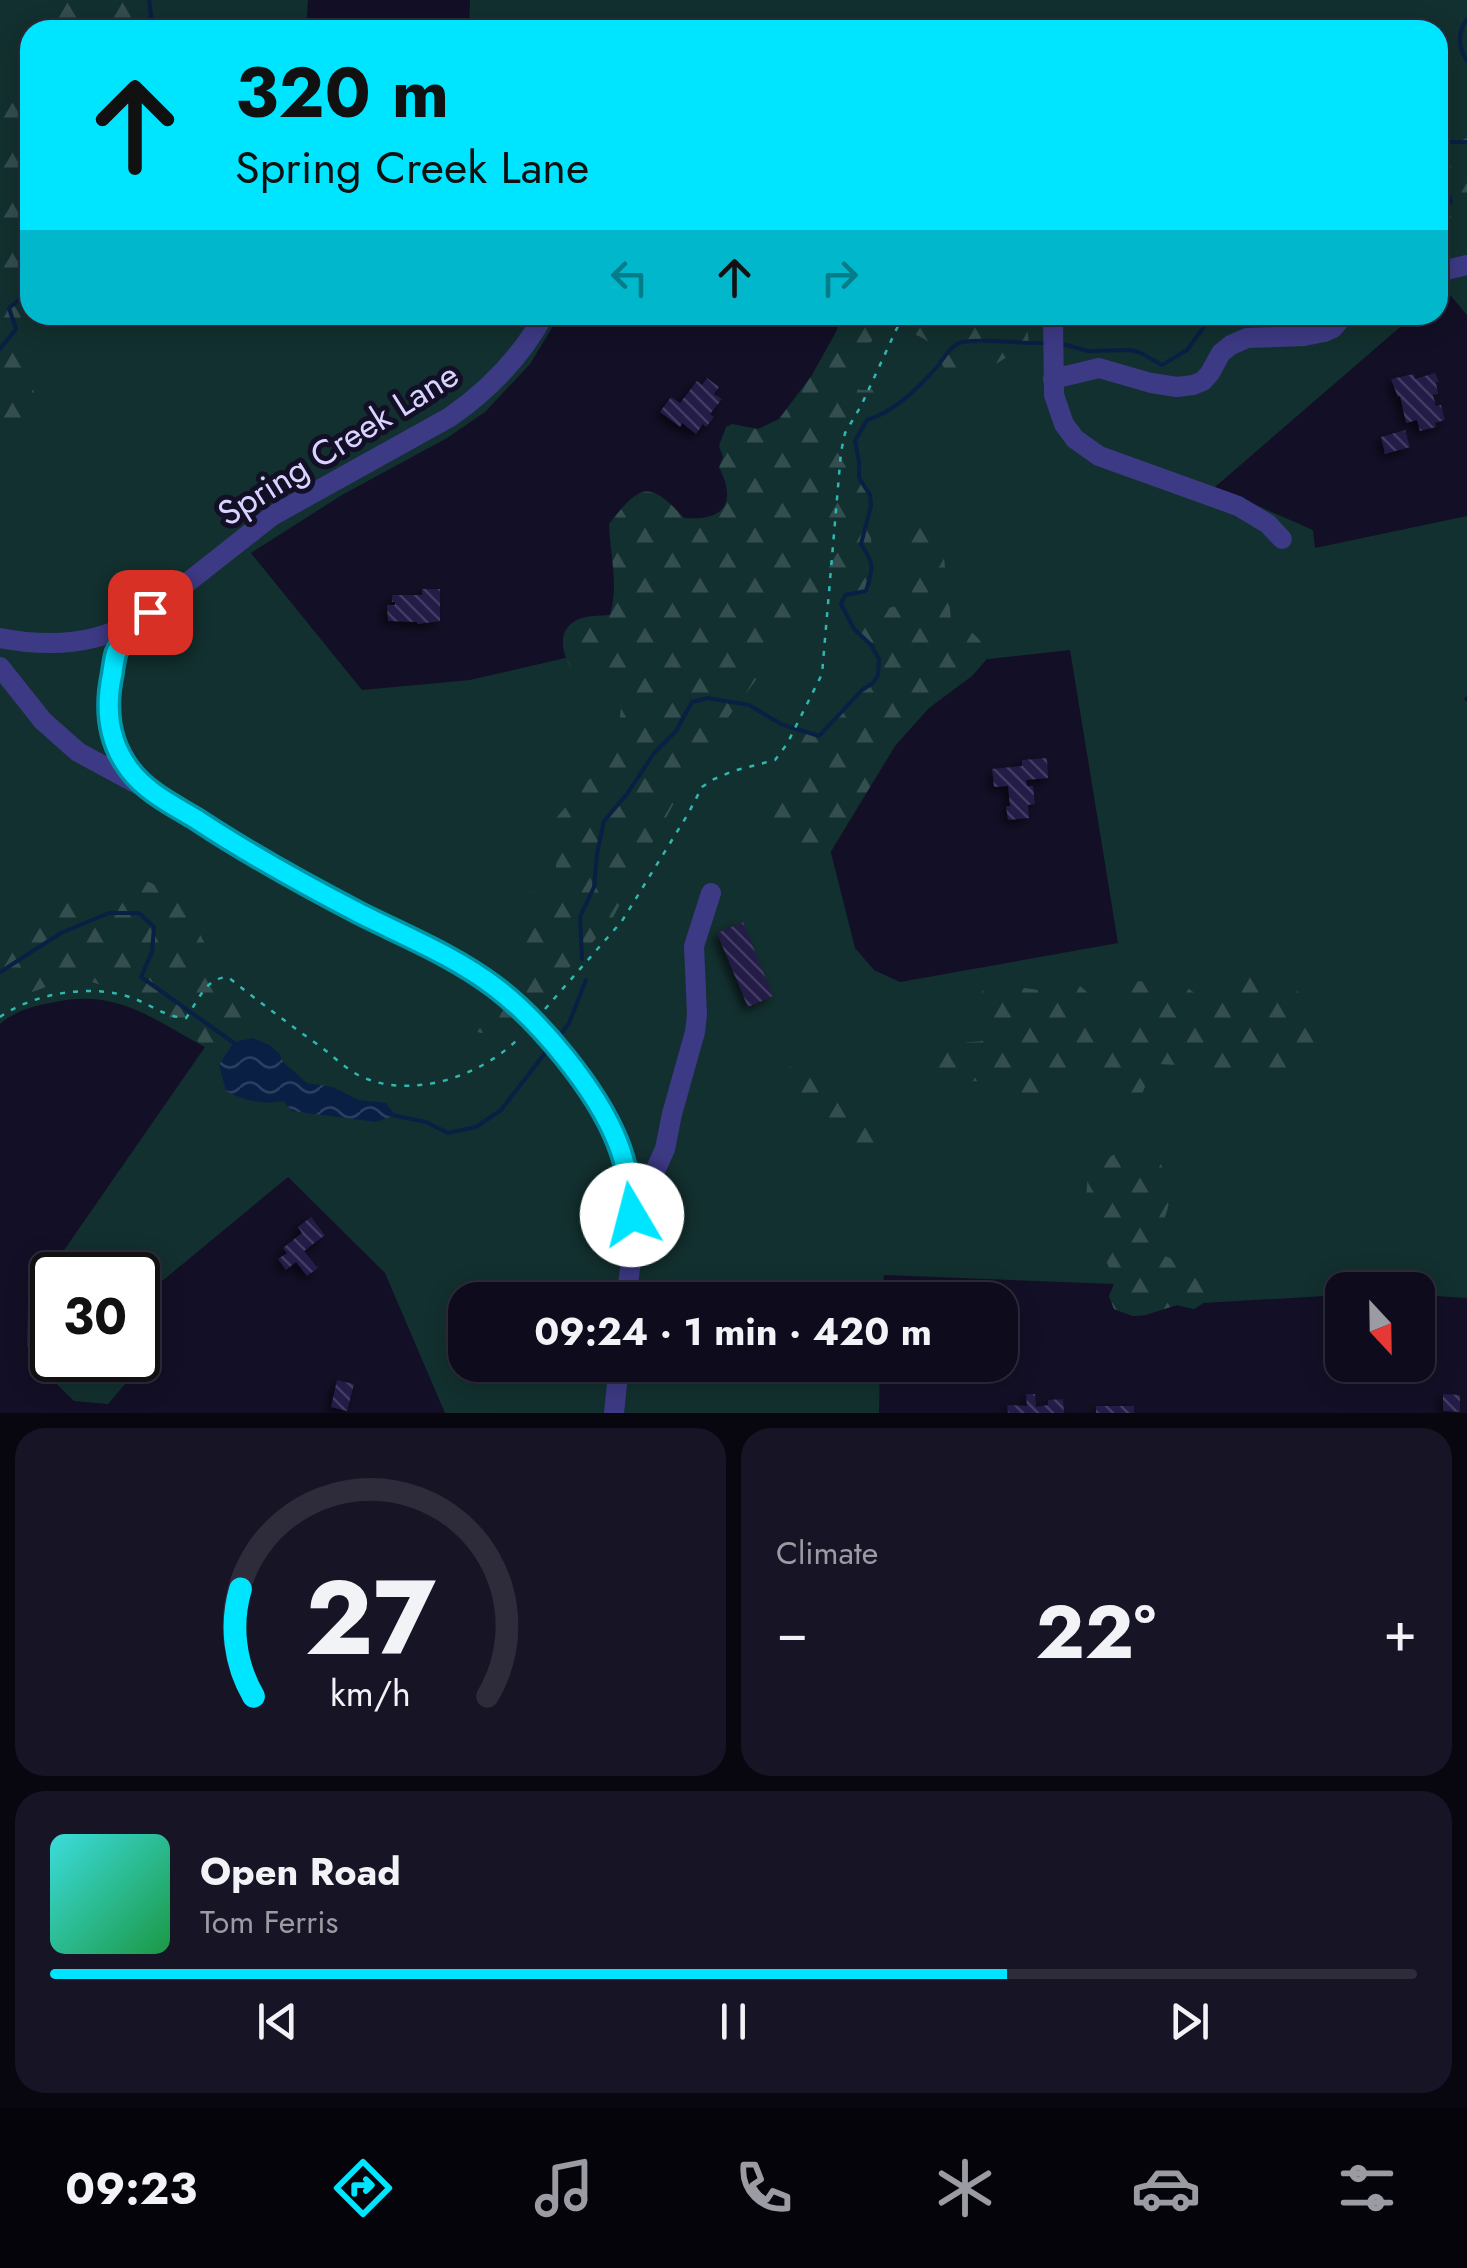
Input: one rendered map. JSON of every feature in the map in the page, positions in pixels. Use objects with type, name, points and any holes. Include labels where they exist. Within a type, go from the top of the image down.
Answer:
[{"type":"street","name":"Spring Creek Lane","points":[[0,638],[39,644],[86,640],[121,629],[150,612],[272,516],[450,418],[509,366],[538,325]]},
{"type":"street","points":[[1053,325],[1054,394],[1064,424],[1086,448],[1238,506],[1268,524],[1282,539]]},
{"type":"street","points":[[1053,370],[1099,368],[1177,388],[1203,381],[1220,353],[1231,344],[1247,338],[1304,336],[1336,325]]},
{"type":"street","name":"Spring Creek Lane","points":[[150,612],[116,652],[108,713],[118,752],[152,792]]},
{"type":"street","points":[[0,667],[44,720],[78,752],[293,878],[462,964],[534,1023],[600,1105],[618,1142],[630,1189],[633,1245],[628,1282]]},
{"type":"street","points":[[630,1189],[654,1173],[665,1149],[695,1032],[694,946],[711,894]]},
{"type":"street","points":[[614,1413],[617,1382]]},
{"type":"path","points":[[0,1017],[70,991],[98,990],[186,1018],[204,988],[217,978],[228,977],[268,1011],[357,1074],[390,1086],[441,1083],[467,1074],[510,1048],[622,921],[702,787],[722,776],[775,760],[787,744],[822,674],[845,433],[899,325]]},
{"type":"green space","points":[[0,0],[308,0],[307,20],[20,20],[20,325],[554,325],[530,364],[485,412],[251,553],[362,690],[470,680],[665,635],[869,325],[1402,325],[1215,487],[1313,530],[1315,548],[1467,516],[1467,1298],[1435,1296],[1435,1272],[1325,1272],[1325,1296],[1203,1303],[1194,1309],[1177,1305],[1133,1316],[1114,1309],[1109,1296],[1114,1284],[884,1275],[883,1282],[448,1282],[448,1382],[880,1382],[879,1413],[445,1413],[385,1273],[288,1177],[160,1283],[160,1252],[63,1252],[205,1047],[114,1002],[73,999],[37,1006],[0,1024]],"holes":[[[1070,650],[1118,943],[900,982],[874,970],[855,948],[824,825],[936,665]]]},
{"type":"green space","points":[[30,0],[164,0],[165,20],[37,20]]},
{"type":"green space","points":[[470,0],[1467,0],[1467,315],[1448,293],[1448,20],[469,20]]},
{"type":"green space","points":[[20,89],[20,325],[28,325],[24,362],[37,407],[32,422],[21,427],[0,426],[0,102]]},
{"type":"green space","points":[[1467,138],[1467,223],[1448,246],[1448,143]]},
{"type":"green space","points":[[838,325],[1027,326],[1029,344],[974,377],[946,372],[930,343],[898,331],[881,334],[872,341],[853,364],[851,375],[853,387],[861,390],[883,385],[895,389],[885,415],[867,420],[855,441],[859,478],[870,495],[873,561],[866,591],[888,608],[901,605],[909,590],[905,557],[919,498],[928,493],[937,497],[951,619],[979,640],[986,660],[972,676],[929,708],[895,746],[830,853],[819,858],[797,843],[783,820],[759,820],[752,808],[796,768],[798,755],[790,727],[819,736],[873,683],[879,659],[854,629],[841,604],[822,598],[806,605],[698,758],[610,923],[538,1002],[504,1031],[470,1030],[480,1010],[513,972],[527,948],[524,900],[534,892],[543,900],[552,900],[559,892],[555,875],[557,817],[599,768],[618,733],[622,700],[619,682],[609,670],[596,669],[587,677],[578,677],[563,647],[565,631],[577,620],[610,615],[614,581],[609,524],[628,501],[644,492],[661,497],[684,518],[718,513],[727,500],[719,467],[723,457],[719,446],[726,427],[732,424],[758,429],[779,419],[812,375]]},
{"type":"green space","points":[[130,882],[149,882],[181,898],[224,980],[255,1015],[229,1052],[205,1047],[146,1000],[92,982],[54,984],[0,1004],[0,929],[18,922],[33,904],[42,900],[80,905]]},
{"type":"green space","points":[[1232,969],[1275,974],[1295,987],[1316,1032],[1316,1063],[1304,1075],[1220,1078],[1195,1066],[1159,1064],[1148,1067],[1142,1094],[1131,1096],[1114,1079],[1099,1075],[1082,1077],[1063,1094],[1009,1097],[1001,1084],[925,1082],[914,1071],[912,1060],[925,1048],[982,1041],[991,1032],[995,1021],[985,1010],[982,990],[1010,986],[1038,990],[1073,980],[1087,992],[1090,1012],[1111,1044],[1128,1038],[1134,1021],[1120,989],[1125,981],[1179,982],[1203,999],[1217,997],[1223,972]]},
{"type":"green space","points":[[794,1065],[811,1068],[827,1082],[844,1091],[854,1091],[870,1104],[881,1166],[840,1127],[780,1096],[774,1075]]},
{"type":"green space","points":[[1118,1151],[1135,1153],[1161,1164],[1169,1200],[1158,1234],[1165,1256],[1198,1270],[1206,1289],[1203,1303],[1194,1309],[1177,1305],[1133,1316],[1114,1309],[1109,1296],[1115,1283],[1086,1198],[1088,1174]]},
{"type":"green space","points":[[30,1299],[30,1352],[27,1346]]},
{"type":"green space","points":[[54,1382],[127,1382],[108,1404],[74,1401]]},
{"type":"water","points":[[253,1038],[279,1053],[283,1062],[307,1083],[333,1087],[359,1100],[386,1103],[395,1115],[376,1122],[292,1111],[283,1101],[254,1101],[226,1091],[219,1065],[234,1042]]},
{"type":"building","points":[[1435,373],[1438,394],[1433,395],[1445,420],[1420,431],[1417,420],[1406,423],[1400,396],[1391,379],[1414,374],[1415,379]]},
{"type":"building","points":[[707,378],[719,387],[714,394],[722,399],[706,427],[703,424],[696,434],[660,412],[671,397],[680,403],[697,381],[702,385]]},
{"type":"building","points":[[1405,430],[1410,447],[1385,454],[1381,437]]},
{"type":"building","points":[[422,589],[440,589],[440,621],[388,621],[387,605],[395,605],[392,595],[422,595]]},
{"type":"building","points":[[1047,758],[1048,778],[1026,780],[1027,786],[1033,786],[1035,804],[1028,805],[1029,818],[1008,820],[1008,786],[994,787],[992,769]]},
{"type":"building","points":[[743,922],[773,996],[748,1007],[717,933]]},
{"type":"building","points":[[311,1217],[325,1235],[304,1251],[318,1268],[307,1276],[296,1262],[286,1270],[278,1259],[287,1253],[283,1248],[302,1233],[298,1227]]},
{"type":"building","points":[[337,1380],[354,1384],[347,1411],[331,1407]]},
{"type":"building","points":[[1026,1394],[1035,1394],[1036,1407],[1048,1405],[1048,1400],[1063,1399],[1064,1413],[1008,1413],[1007,1405],[1027,1406]]},
{"type":"building","points":[[1443,1394],[1460,1395],[1460,1412],[1443,1411]]},
{"type":"building","points":[[1096,1406],[1134,1406],[1134,1413],[1096,1413]]},
{"type":"waterway","points":[[149,0],[149,20]]},
{"type":"waterway","points":[[1467,19],[1460,40],[1467,61]]},
{"type":"waterway","points":[[1448,142],[1467,142]]},
{"type":"waterway","points":[[1448,195],[1451,201],[1448,206]]},
{"type":"waterway","points":[[0,349],[16,329],[9,308],[20,299]]},
{"type":"waterway","points":[[1059,343],[1088,351],[1130,350],[1162,365],[1187,350],[1205,325]]},
{"type":"waterway","points":[[582,959],[580,917],[594,887],[604,821],[654,753],[676,731],[692,702],[708,698],[749,705],[781,724],[819,736],[878,675],[879,659],[854,629],[841,604],[845,595],[866,591],[871,572],[871,562],[861,544],[870,495],[859,478],[855,441],[867,420],[904,399],[957,344],[1045,343]]},
{"type":"waterway","points":[[0,972],[61,933],[109,913],[139,913],[154,927],[152,952],[141,977],[237,1045]]},
{"type":"waterway","points":[[558,1038],[569,1023],[586,980]]},
{"type":"waterway","points":[[392,1115],[426,1122],[448,1133],[476,1127],[501,1110],[545,1053]]},
{"type":"route","points":[[150,612],[116,652],[108,694],[111,732],[129,770],[152,792],[231,842],[328,897],[462,964],[496,988],[548,1038],[600,1105],[618,1142],[629,1179],[632,1215]]}]
